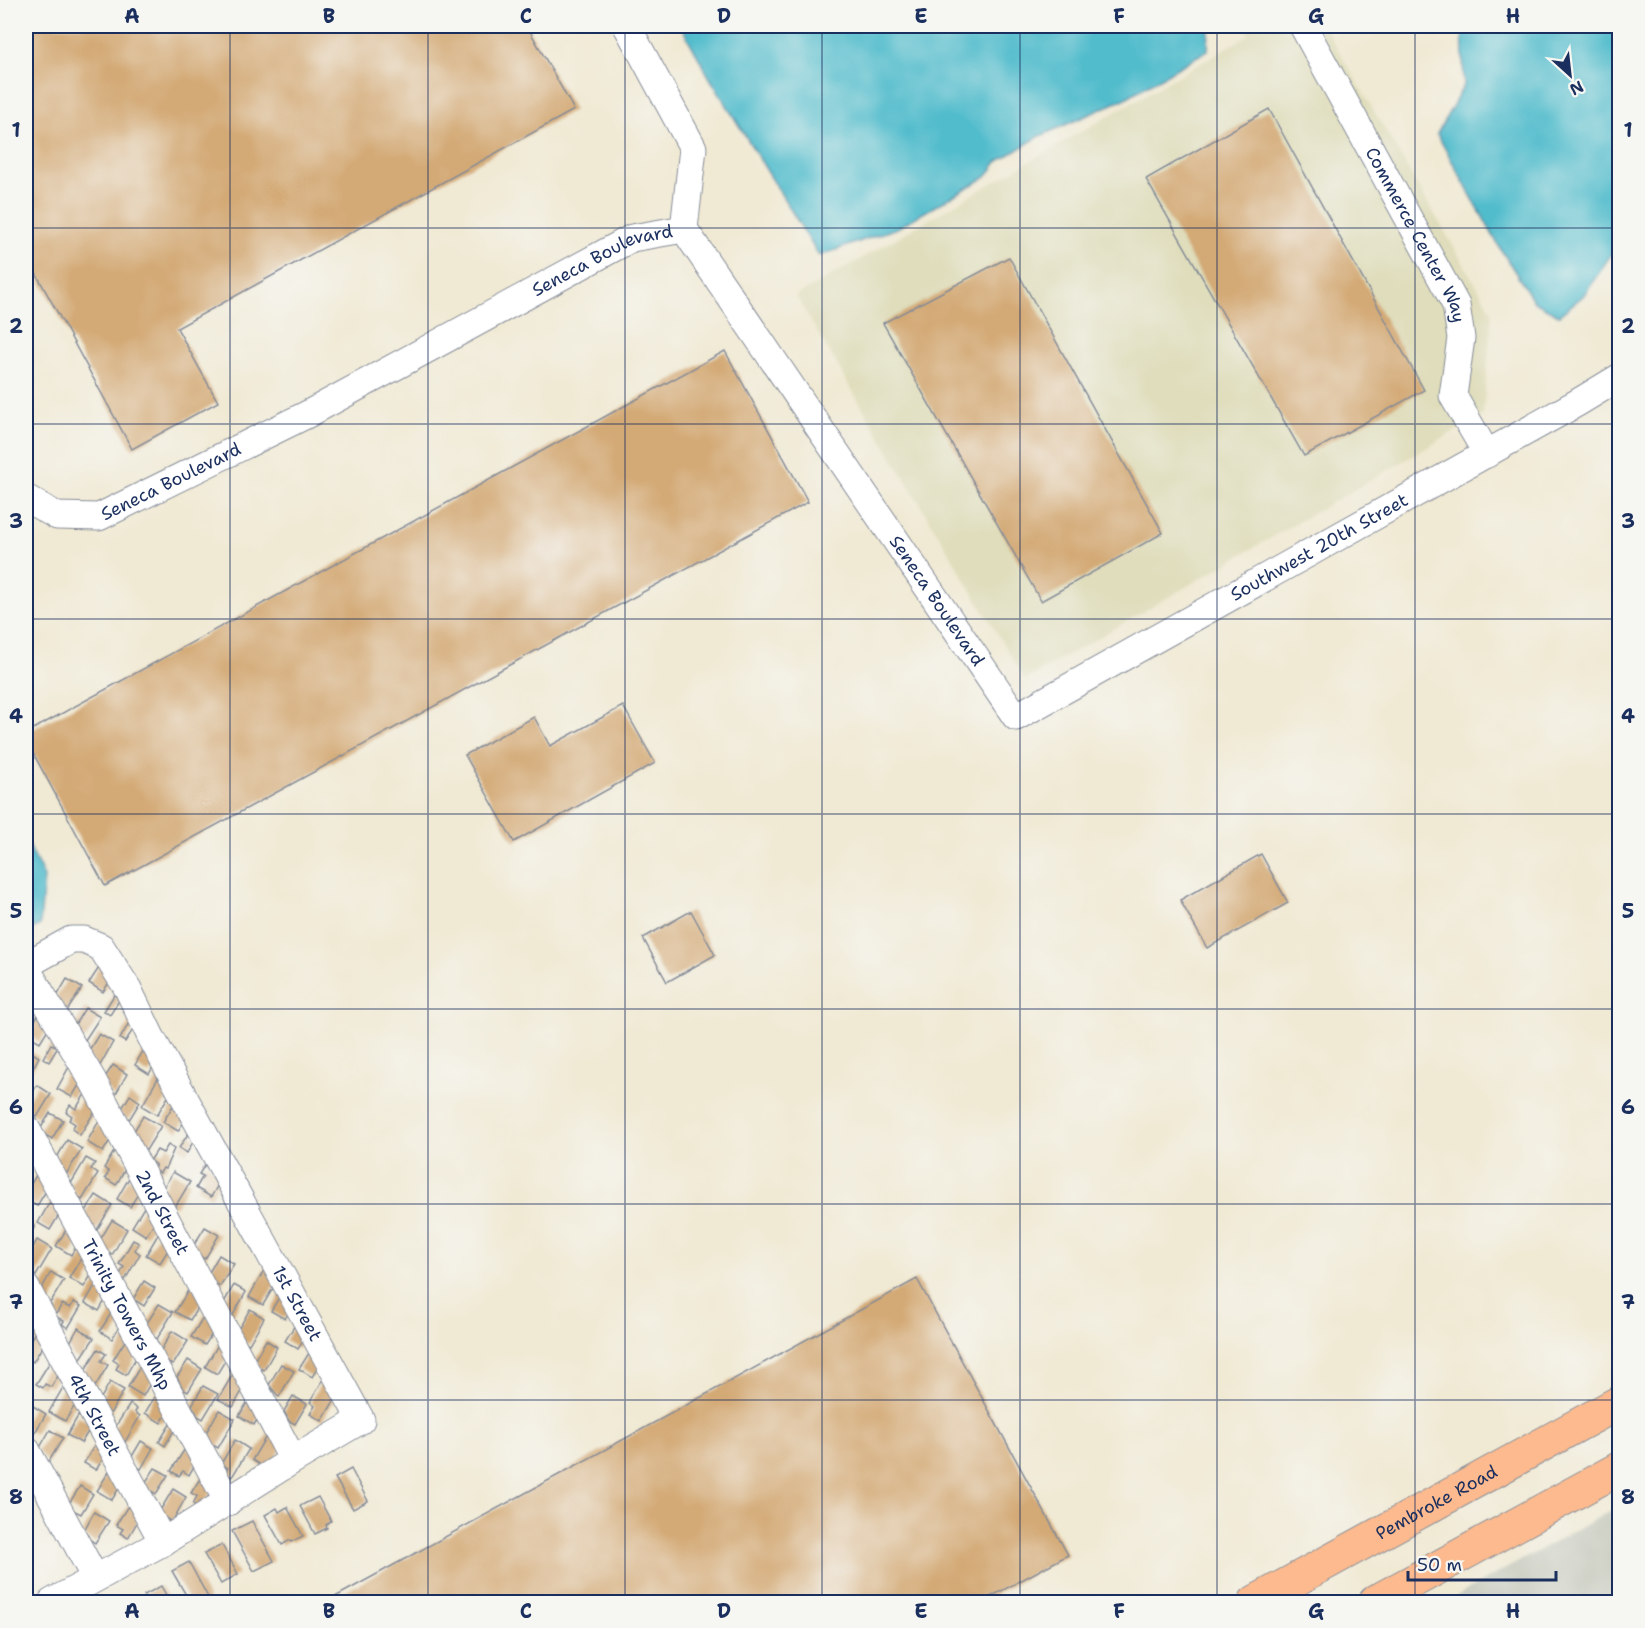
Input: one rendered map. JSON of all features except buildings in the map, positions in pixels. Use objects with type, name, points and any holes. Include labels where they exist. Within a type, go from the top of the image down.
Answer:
[{"type":"main road","name":"Pembroke Road","points":[[1255,1602],[1620,1402]]},
{"type":"main road","points":[[1375,1602],[1620,1468]]},
{"type":"street","points":[[627,26],[693,148],[684,228]]},
{"type":"street","name":"Commerce Center Way","points":[[1303,26],[1456,304],[1461,338],[1453,396],[1487,454]]},
{"type":"street","name":"Seneca Boulevard","points":[[26,498],[57,516],[99,517],[306,415],[632,238],[684,228],[1016,717]]},
{"type":"street","name":"Southwest 20th Street","points":[[1016,717],[1577,404],[1620,377]]},
{"type":"street","name":"1st Street","points":[[26,967],[71,940],[84,940],[101,947],[128,989],[151,1037],[361,1420],[163,1542],[52,1602]]},
{"type":"street","name":"2nd Street","points":[[26,967],[93,1081],[293,1460]]},
{"type":"street","name":"Trinity Towers Mhp","points":[[26,1128],[228,1502]]},
{"type":"street","name":"4th Street","points":[[26,1288],[163,1542]]},
{"type":"street","points":[[26,1449],[95,1578]]},
{"type":"shaded area","points":[[1244,26],[1324,26],[1492,312],[1483,415],[1025,680],[796,296],[1249,35]]},
{"type":"shaded area","points":[[1619,1506],[1619,1602],[1446,1602]]},
{"type":"water","points":[[681,26],[1209,26],[1208,50],[1124,99],[1038,137],[997,162],[986,177],[897,228],[819,256],[710,78]]},
{"type":"water","points":[[1462,26],[1619,26],[1619,243],[1583,296],[1559,315],[1534,302],[1500,248],[1437,134],[1464,85]]},
{"type":"water","points":[[26,840],[44,877],[40,925],[26,932]]}]
